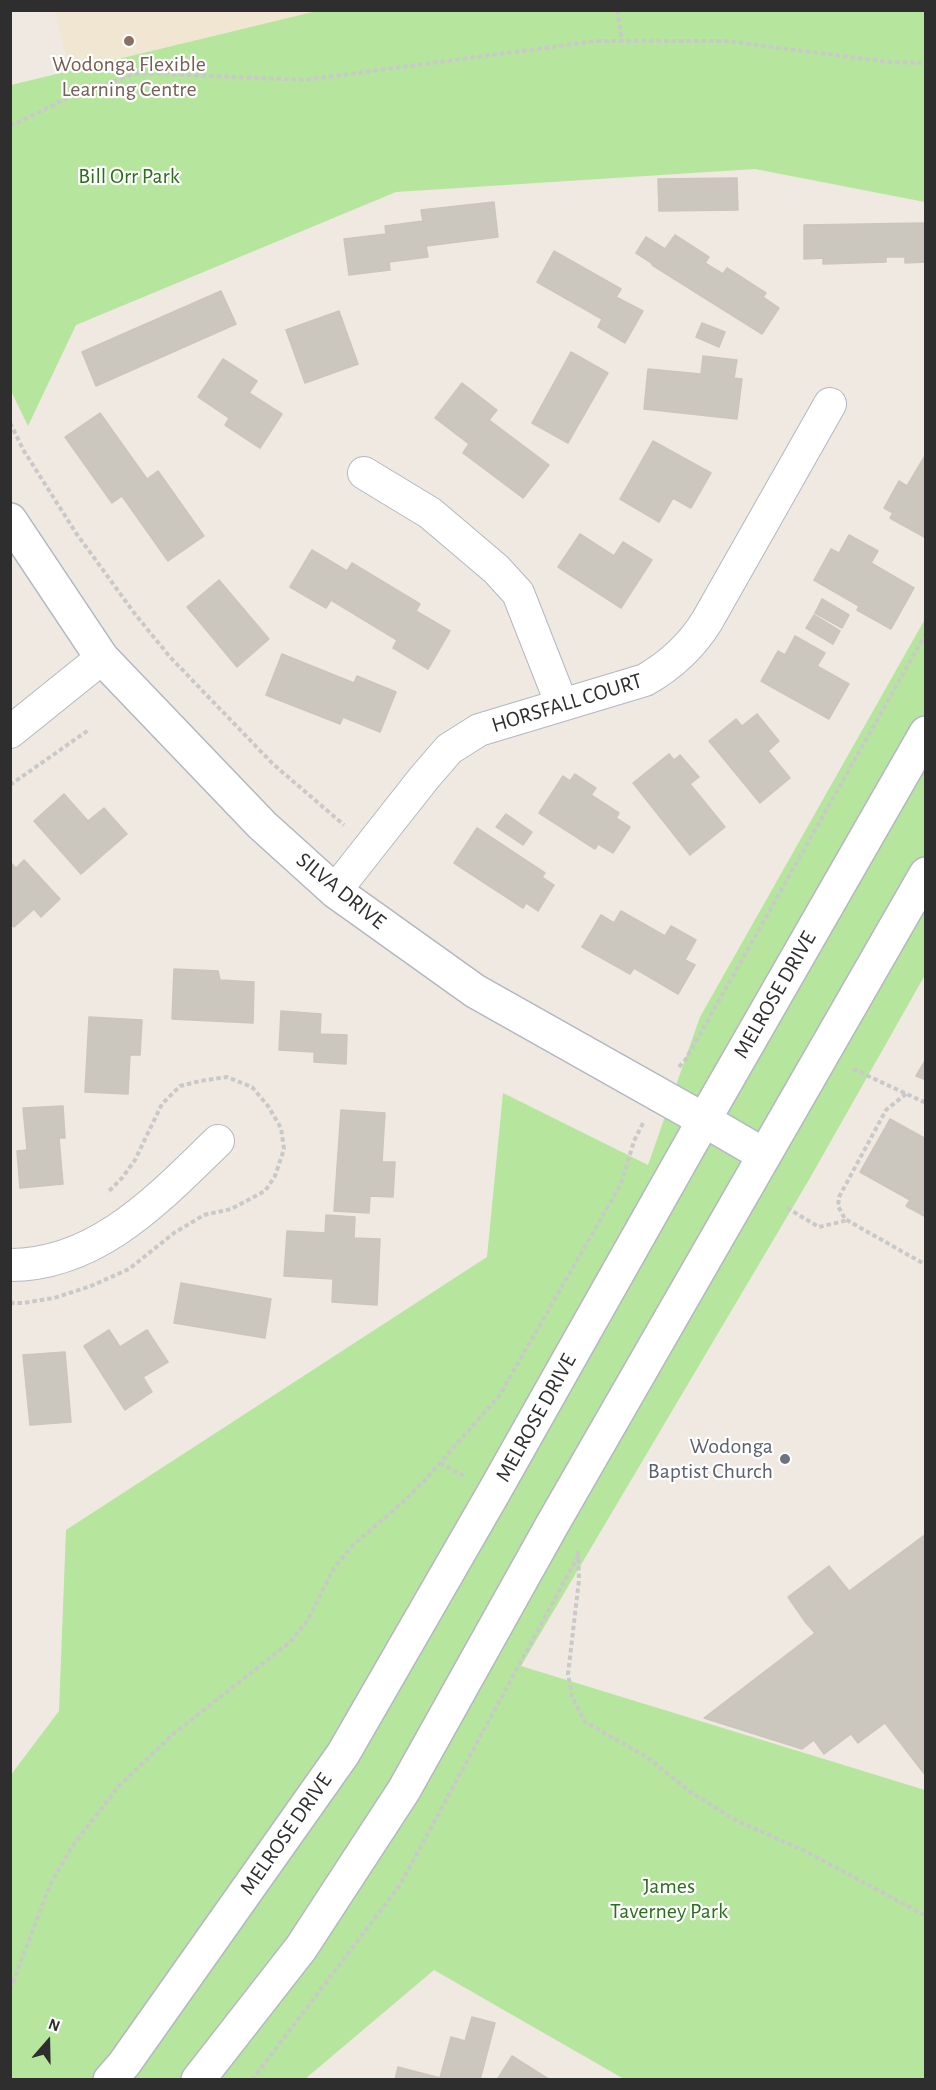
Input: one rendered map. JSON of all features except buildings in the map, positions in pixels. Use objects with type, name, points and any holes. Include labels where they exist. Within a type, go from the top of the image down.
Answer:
[{"type":"main road","name":"SILVA DRIVE","points":[[10,520],[102,658],[262,825],[335,891],[475,991],[764,1155]]},
{"type":"main road","name":"MELROSE DRIVE","points":[[110,2079],[124,2064],[343,1754],[926,733]]},
{"type":"main road","points":[[198,2079],[301,1948],[404,1790],[552,1525],[823,1053],[923,884]]},
{"type":"street","name":"HORSFALL COURT","points":[[335,891],[449,749],[479,730],[645,680],[665,668],[696,639],[830,404]]},
{"type":"street","points":[[364,473],[430,513],[496,569],[519,593],[562,705]]},
{"type":"street","points":[[10,732],[102,658]]},
{"type":"street","points":[[10,1265],[54,1259],[84,1248],[122,1227],[157,1199],[218,1141]]},
{"type":"path","points":[[617,10],[622,41]]},
{"type":"path","points":[[10,126],[72,96],[138,73],[306,80],[596,41],[727,41],[888,62],[926,63]]},
{"type":"path","points":[[10,423],[24,451],[76,533],[135,614],[170,657],[273,764],[344,825]]},
{"type":"path","points":[[10,1990],[50,1885],[71,1848],[118,1787],[172,1735],[289,1643],[307,1621],[334,1568],[353,1545],[404,1502],[499,1396],[621,1184],[634,1141],[656,1095],[686,1059],[926,633]]},
{"type":"path","points":[[10,785],[90,729]]},
{"type":"path","points":[[823,1053],[871,1079],[926,1104]]},
{"type":"path","points":[[906,1094],[886,1110],[839,1197],[838,1206],[842,1216],[926,1265]]},
{"type":"path","points":[[787,1208],[819,1227],[848,1220]]},
{"type":"path","points":[[440,1463],[494,1492]]},
{"type":"path","points":[[552,1525],[574,1540],[579,1553],[576,1614],[568,1674],[572,1697],[585,1722],[640,1753],[689,1791],[736,1821],[805,1851],[926,1916]]},
{"type":"shaded area","name":"Wodonga Flexible Learning Centre","points":[[55,10],[321,11],[70,71]]},
{"type":"green space","name":"Bill Orr Park","points":[[321,10],[925,11],[925,202],[755,169],[396,192],[76,325],[28,426],[11,391],[11,85]]},
{"type":"green space","name":"James Taverney Park","points":[[925,619],[925,975],[810,1178],[521,1666],[925,1790],[925,2079],[624,2079],[434,1970],[305,2079],[11,2079],[10,1776],[59,1711],[66,1530],[487,1257],[503,1093],[648,1165],[700,1017]]},
{"type":"place","name":"Wodonga Flexible Learning Centre","points":[[129,41]]},
{"type":"place","name":"Wodonga Baptist Church","points":[[785,1459]]}]
